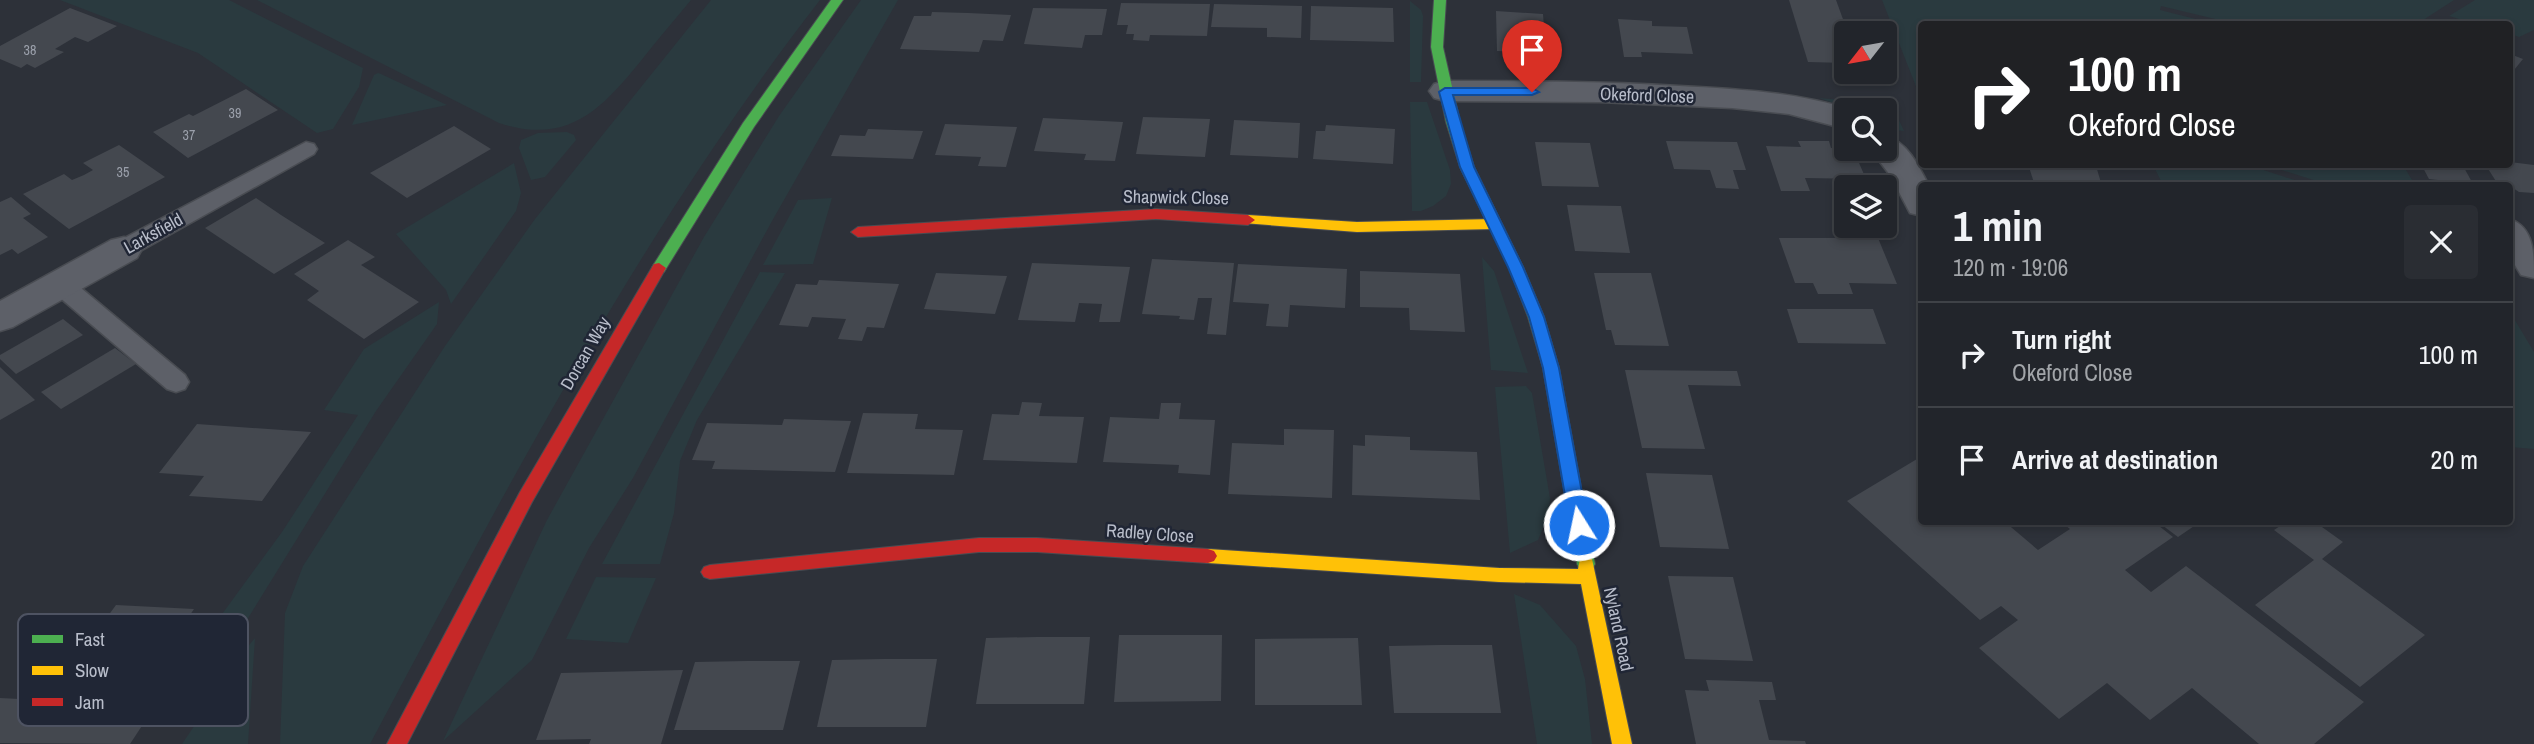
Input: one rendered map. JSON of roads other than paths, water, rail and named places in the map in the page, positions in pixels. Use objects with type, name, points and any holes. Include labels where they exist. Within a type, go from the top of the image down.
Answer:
[{"type":"street","name":"Dorcan Way","points":[[397,744],[535,479],[625,322],[747,127],[837,0]]},
{"type":"street","name":"Nyland Road","points":[[1440,0],[1437,47],[1445,92],[1467,167],[1516,267],[1536,317],[1551,368],[1588,578],[1622,744]]},
{"type":"street","name":"Okeford Close","points":[[1445,92],[1642,93],[1774,101],[1834,115]]},
{"type":"street","points":[[1897,161],[1918,197]]},
{"type":"street","name":"Shapwick Close","points":[[858,232],[1156,214],[1357,227],[1494,224]]},
{"type":"street","points":[[2513,235],[2534,265]]},
{"type":"street","name":"Larksfield","points":[[0,318],[124,249]]},
{"type":"street","name":"Radley Close","points":[[710,572],[979,545],[1037,545],[1499,575],[1588,578]]},
{"type":"lane","name":"Larksfield","points":[[124,249],[306,149]]},
{"type":"lane","points":[[60,284],[176,382]]}]
